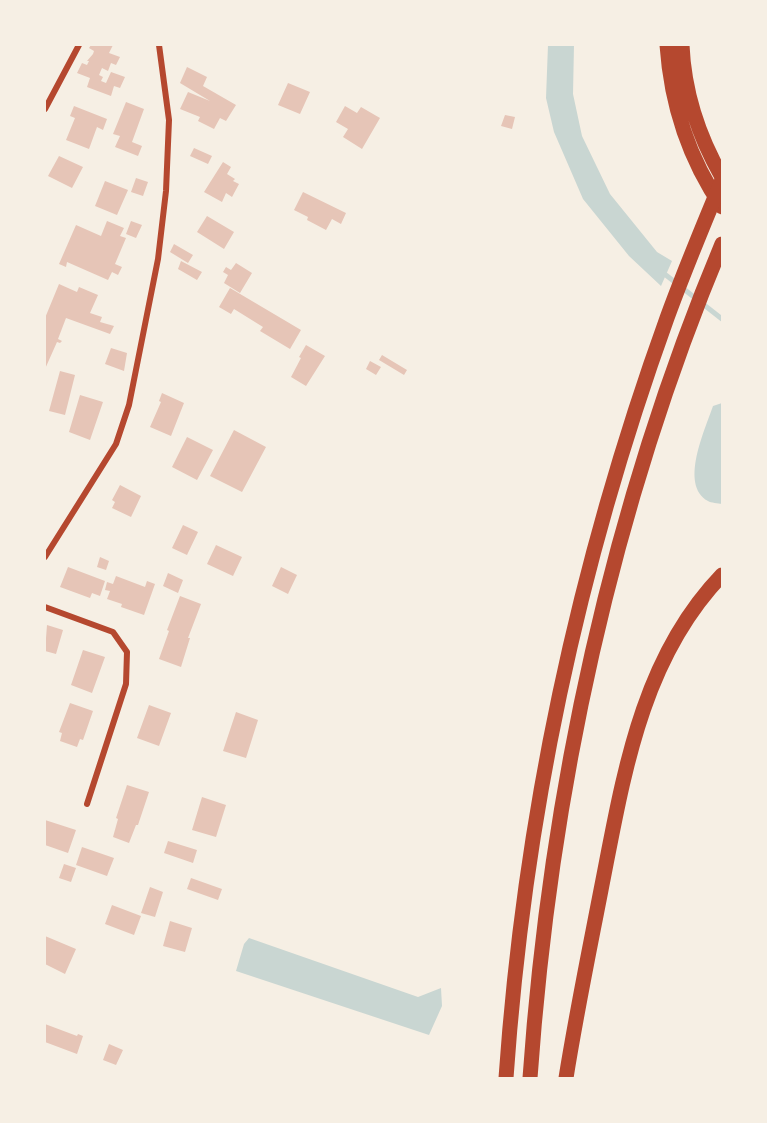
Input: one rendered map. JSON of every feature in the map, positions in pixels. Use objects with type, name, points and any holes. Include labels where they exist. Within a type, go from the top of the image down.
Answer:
[{"type":"main road","points":[[667,45],[682,97],[690,146],[702,175],[722,207]]},
{"type":"main road","points":[[506,1078],[519,937],[546,767],[564,673],[610,492],[667,318],[722,178],[682,97],[682,45]]},
{"type":"main road","points":[[530,1078],[547,907],[570,765],[587,681],[609,587],[638,483],[690,325],[722,243]]},
{"type":"main road","points":[[566,1078],[630,750],[654,681],[675,638],[722,575]]},
{"type":"street","points":[[45,109],[79,45]]},
{"type":"street","points":[[45,556],[116,444],[129,405],[158,259],[166,191],[169,120],[159,45]]},
{"type":"street","points":[[45,607],[113,632],[127,652],[126,684],[87,804]]},
{"type":"shaded area","points":[[548,45],[574,45],[573,94],[582,136],[610,194],[657,252],[672,261],[661,286],[629,256],[583,199],[554,132],[546,98]]},
{"type":"shaded area","points":[[722,403],[722,504],[709,502],[700,493],[695,483],[695,470],[700,442],[713,406]]},
{"type":"shaded area","points":[[249,938],[418,997],[441,988],[442,1006],[429,1035],[236,971],[244,944]]},
{"type":"building","points":[[91,45],[113,45],[109,53],[120,57],[116,65],[111,63],[108,71],[102,68],[99,75],[103,77],[101,81],[106,83],[111,72],[125,77],[120,88],[114,86],[111,96],[87,87],[90,78],[77,73],[82,63],[87,65],[89,61],[87,61],[93,54],[94,51],[89,48]]},
{"type":"building","points":[[187,67],[207,77],[203,86],[236,105],[226,121],[220,118],[214,129],[198,121],[200,117],[180,109],[188,92],[210,101],[180,83]]},
{"type":"building","points":[[288,83],[310,92],[300,114],[278,105]]},
{"type":"building","points":[[126,102],[144,109],[132,142],[142,146],[138,156],[115,147],[120,136],[113,134]]},
{"type":"building","points":[[74,106],[107,119],[103,130],[97,127],[89,149],[66,140],[75,118],[70,116]]},
{"type":"building","points":[[345,106],[357,113],[361,107],[380,118],[362,149],[343,137],[348,129],[336,122]]},
{"type":"building","points":[[505,115],[515,117],[512,129],[501,126]]},
{"type":"building","points":[[194,148],[212,156],[208,164],[190,156]]},
{"type":"building","points":[[59,156],[83,167],[72,188],[48,176]]},
{"type":"building","points":[[223,162],[231,167],[227,174],[239,184],[232,197],[226,193],[222,202],[204,192]]},
{"type":"building","points":[[136,178],[148,182],[143,196],[131,192]]},
{"type":"building","points":[[105,181],[128,190],[117,215],[95,206]]},
{"type":"building","points":[[303,192],[346,213],[341,224],[332,219],[326,230],[294,210]]},
{"type":"building","points":[[207,216],[234,232],[224,249],[197,232]]},
{"type":"building","points":[[107,221],[124,228],[120,236],[126,238],[115,264],[122,267],[118,275],[112,272],[108,280],[67,262],[66,267],[59,264],[76,225],[101,236]]},
{"type":"building","points":[[131,221],[142,225],[136,238],[126,234]]},
{"type":"building","points":[[174,244],[193,255],[188,263],[170,252]]},
{"type":"building","points":[[181,261],[202,272],[197,280],[178,269]]},
{"type":"building","points":[[236,263],[252,273],[240,293],[224,283],[228,275],[223,272],[226,267],[231,270]]},
{"type":"building","points":[[59,284],[77,292],[79,287],[98,295],[90,313],[102,317],[100,322],[114,326],[110,334],[66,318],[58,339],[62,341],[57,342],[45,369],[45,318]]},
{"type":"building","points":[[230,288],[301,330],[290,349],[260,331],[263,327],[234,309],[231,314],[219,307]]},
{"type":"building","points":[[306,345],[325,356],[306,386],[291,377]]},
{"type":"building","points":[[111,348],[127,353],[124,371],[105,364]]},
{"type":"building","points":[[382,355],[407,370],[404,375],[379,360]]},
{"type":"building","points":[[370,361],[381,367],[376,375],[366,369]]},
{"type":"building","points":[[60,371],[75,375],[65,415],[49,411]]},
{"type":"building","points":[[162,393],[184,403],[171,436],[150,427],[161,402],[159,401]]},
{"type":"building","points":[[80,395],[103,402],[90,440],[69,432]]},
{"type":"building","points":[[234,430],[266,447],[242,492],[210,476]]},
{"type":"building","points":[[187,437],[213,450],[197,480],[172,467]]},
{"type":"building","points":[[120,485],[141,496],[131,517],[112,508],[115,502],[112,500]]},
{"type":"building","points":[[183,525],[198,532],[187,555],[172,548]]},
{"type":"building","points":[[216,545],[242,557],[233,576],[207,564]]},
{"type":"building","points":[[100,557],[109,561],[106,570],[97,567]]},
{"type":"building","points":[[68,567],[105,581],[100,596],[92,593],[90,598],[60,587]]},
{"type":"building","points":[[281,567],[297,575],[288,594],[272,586]]},
{"type":"building","points":[[168,573],[183,580],[178,593],[163,586]]},
{"type":"building","points":[[116,576],[145,587],[147,581],[155,584],[144,615],[107,599],[110,591],[105,590],[107,582],[113,584]]},
{"type":"building","points":[[180,596],[201,604],[188,638],[190,638],[181,667],[159,659]]},
{"type":"building","points":[[47,625],[63,630],[56,654],[45,651]]},
{"type":"building","points":[[83,650],[105,657],[92,693],[71,685]]},
{"type":"building","points":[[70,703],[93,711],[83,740],[80,739],[77,747],[60,741],[62,733],[59,732]]},
{"type":"building","points":[[149,705],[171,713],[159,746],[137,738]]},
{"type":"building","points":[[236,712],[258,720],[246,758],[223,751]]},
{"type":"building","points":[[127,785],[149,792],[138,825],[129,843],[113,837],[118,819],[116,818]]},
{"type":"building","points":[[202,797],[226,805],[216,837],[192,830]]},
{"type":"building","points":[[45,820],[76,830],[68,853],[45,845]]},
{"type":"building","points":[[168,841],[197,850],[193,863],[164,853]]},
{"type":"building","points":[[82,847],[114,858],[107,876],[76,865]]},
{"type":"building","points":[[64,864],[76,868],[71,882],[59,878]]},
{"type":"building","points":[[191,878],[222,889],[218,900],[187,889]]},
{"type":"building","points":[[150,887],[163,892],[155,917],[141,913]]},
{"type":"building","points":[[112,905],[141,916],[134,935],[105,924]]},
{"type":"building","points":[[170,921],[192,928],[185,952],[163,946]]},
{"type":"building","points":[[45,936],[76,949],[65,974],[45,964]]},
{"type":"building","points":[[45,1024],[77,1036],[78,1034],[83,1036],[77,1054],[45,1042]]},
{"type":"building","points":[[109,1044],[123,1050],[116,1065],[103,1060]]},
{"type":"waterway","points":[[662,272],[722,319]]}]
